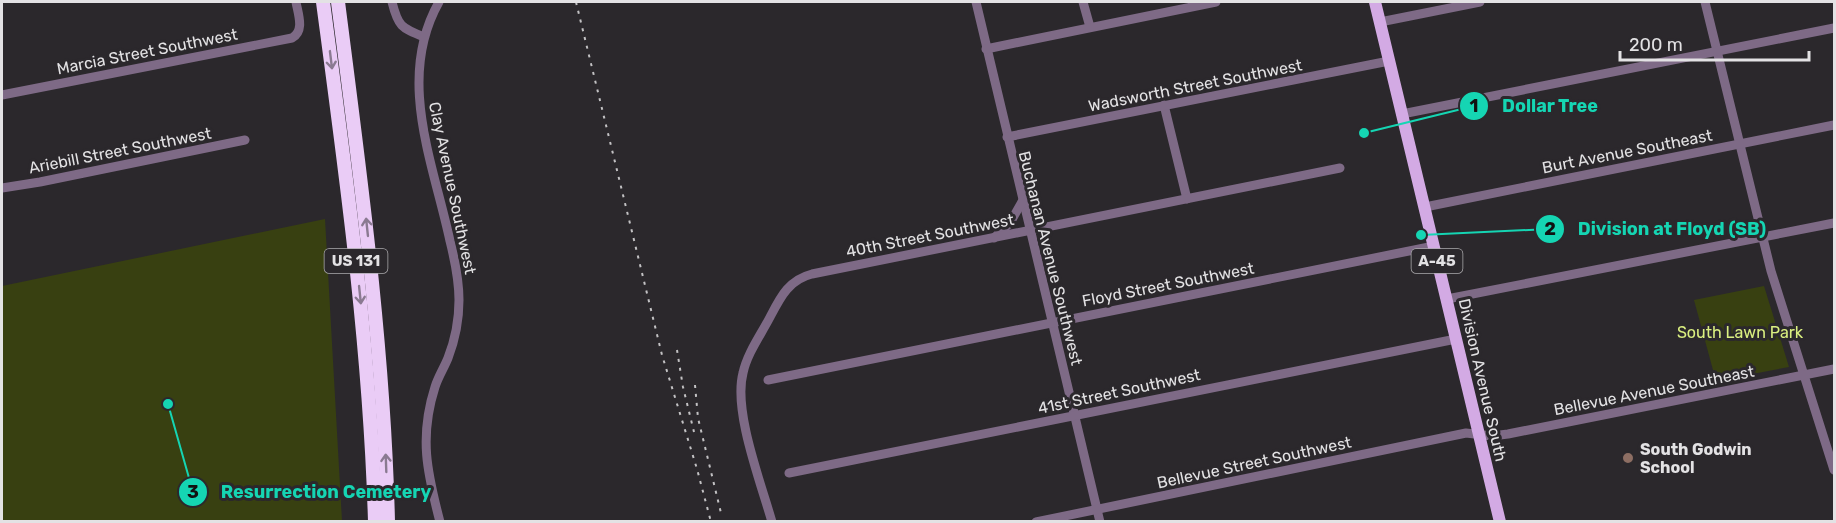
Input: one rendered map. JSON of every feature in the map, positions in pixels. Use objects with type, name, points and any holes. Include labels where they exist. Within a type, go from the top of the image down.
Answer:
[{"type":"highway","name":"US 131","points":[[323,2],[359,283],[369,393],[375,522]]},
{"type":"highway","name":"US 131","points":[[338,2],[376,320],[384,423],[388,522]]},
{"type":"main road","name":"Division Avenue South","points":[[1375,2],[1500,522]]},
{"type":"street","name":"Marcia Street Southwest","points":[[2,95],[292,38],[300,30],[296,2]]},
{"type":"street","points":[[392,2],[399,24],[404,29],[424,38]]},
{"type":"street","name":"Clay Avenue Southwest","points":[[439,2],[424,38],[418,79],[418,99],[457,270],[459,288],[455,334],[436,385],[428,412],[425,435],[429,478],[440,522]]},
{"type":"street","name":"Buchanan Avenue Southwest","points":[[976,2],[1006,137],[1100,522]]},
{"type":"street","points":[[1083,2],[1090,27]]},
{"type":"street","points":[[986,49],[1216,2]]},
{"type":"street","points":[[1380,22],[1480,2]]},
{"type":"street","points":[[1705,2],[1762,237],[1834,470]]},
{"type":"street","points":[[1402,114],[1834,28]]},
{"type":"street","name":"Wadsworth Street Southwest","points":[[1006,137],[1389,61]]},
{"type":"street","points":[[1164,105],[1187,200]]},
{"type":"street","name":"Burt Avenue Southeast","points":[[1425,207],[1834,125]]},
{"type":"street","name":"Ariebill Street Southwest","points":[[2,188],[245,140]]},
{"type":"street","name":"40th Street Southwest","points":[[772,522],[751,448],[740,394],[741,381],[746,361],[784,292],[796,280],[804,276],[1340,168]]},
{"type":"street","points":[[993,238],[1010,223],[1023,200]]},
{"type":"street","points":[[1447,299],[1834,223]]},
{"type":"street","name":"Floyd Street Southwest","points":[[768,380],[1434,246]]},
{"type":"street","name":"41st Street Southwest","points":[[789,473],[1456,339]]},
{"type":"street","name":"Bellevue Avenue Southeast","points":[[1479,436],[1508,434],[1834,369]]},
{"type":"street","name":"Bellevue Street Southwest","points":[[1036,522],[1466,433],[1479,436]]},
{"type":"green space","points":[[325,219],[342,521],[2,521],[2,286]]},
{"type":"green space","name":"South Lawn Park","points":[[1764,286],[1789,367],[1716,381],[1694,300]]},
{"type":"railway","points":[[576,2],[662,355],[711,522]]},
{"type":"railway","points":[[677,350],[694,432]]},
{"type":"railway","points":[[695,385],[698,418],[721,513]]},
{"type":"place","name":"Dollar Tree","points":[[1364,133]]},
{"type":"place","name":"Division at Floyd (SB)","points":[[1421,235]]},
{"type":"place","name":"Resurrection Cemetery","points":[[168,404]]},
{"type":"place","name":"South Godwin School","points":[[1628,458]]}]
